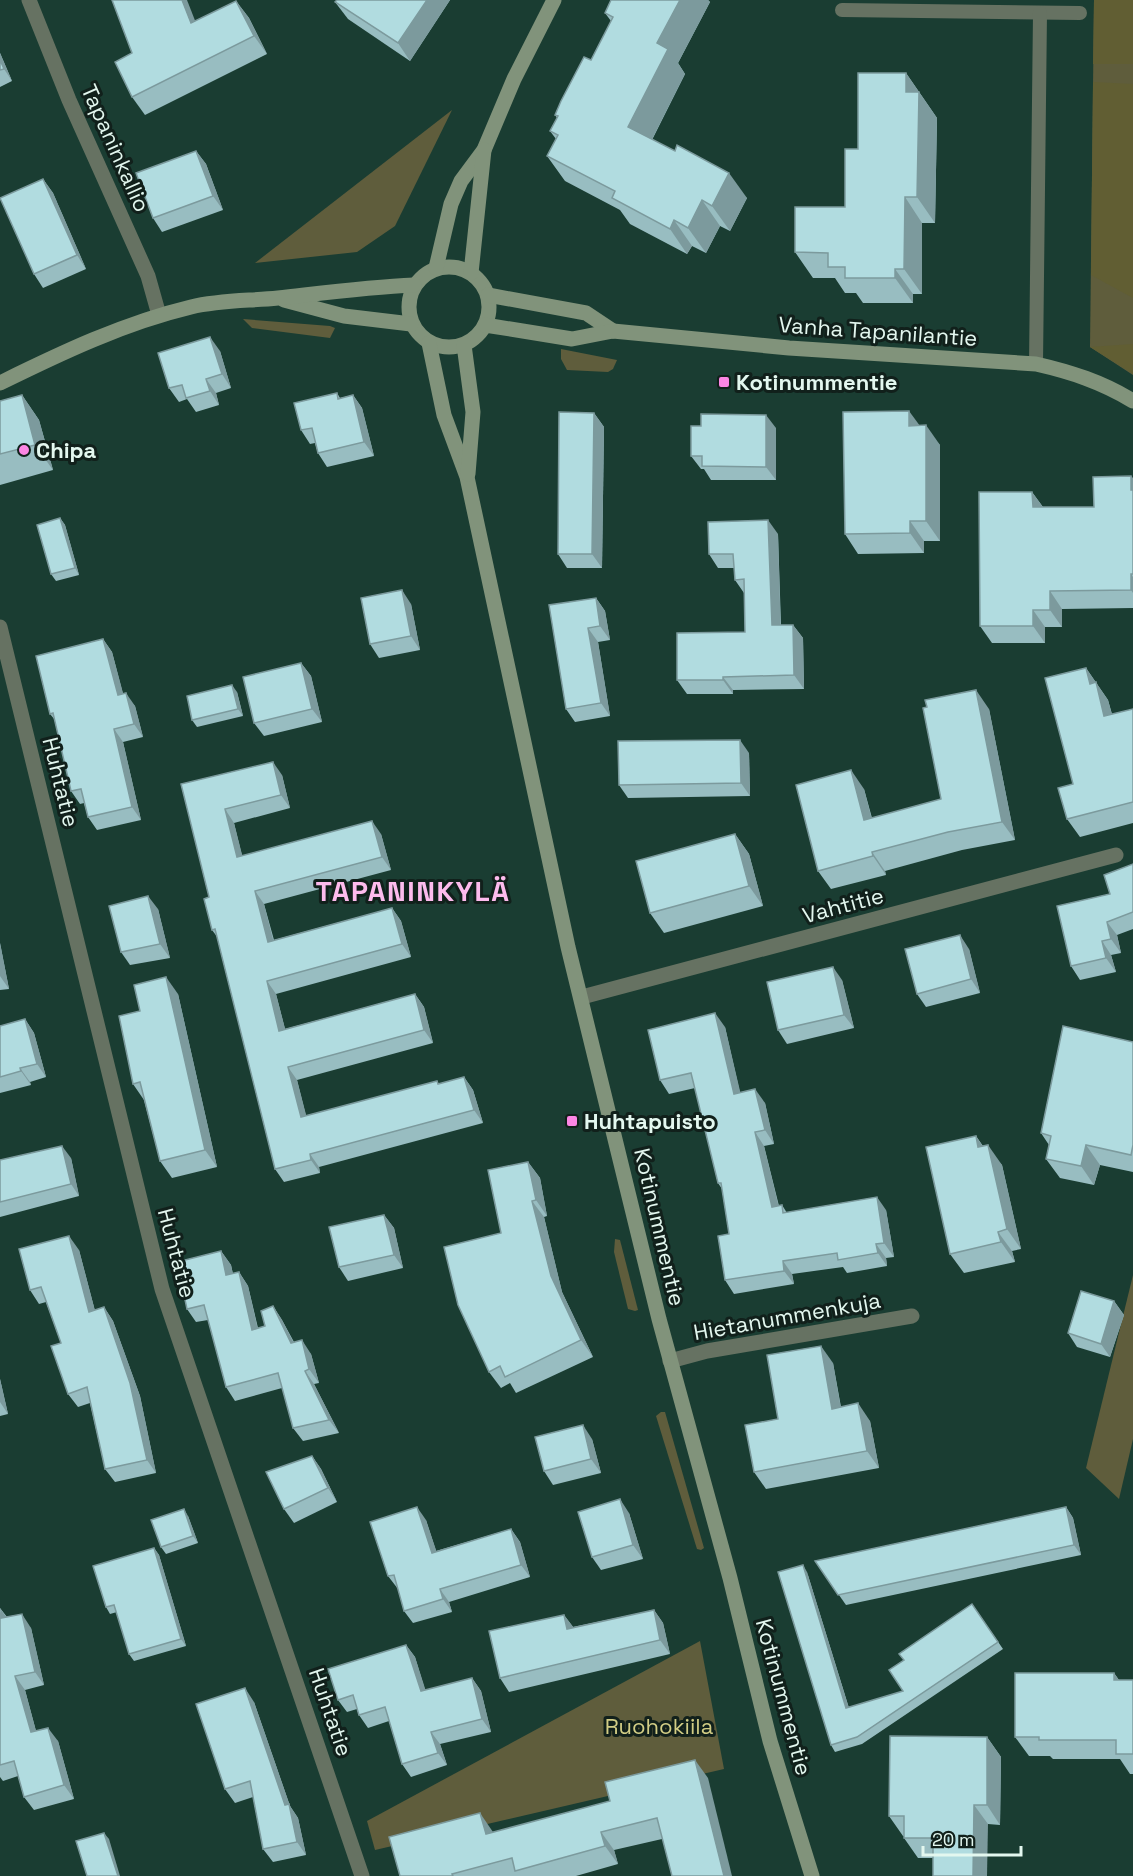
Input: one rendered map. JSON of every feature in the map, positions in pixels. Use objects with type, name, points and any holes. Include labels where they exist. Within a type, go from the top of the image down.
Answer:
[{"type":"main road","points":[[436,268],[451,204],[461,181],[484,150],[514,79],[554,0]]},
{"type":"main road","points":[[471,273],[484,150]]},
{"type":"main road","points":[[452,267],[471,273],[483,285],[488,296],[489,312],[485,325],[476,338],[464,345],[444,348],[429,343],[411,324],[408,311],[414,285],[425,274],[436,268],[452,267]]},
{"type":"main road","points":[[0,383],[64,352],[159,315],[226,300],[276,298],[355,288],[414,285]]},
{"type":"main road","name":"Vanha Tapanilantie","points":[[488,296],[586,313],[613,331]]},
{"type":"main road","points":[[276,298],[344,316],[411,324]]},
{"type":"main road","name":"Vanha Tapanilantie","points":[[485,325],[572,339],[613,331],[789,348],[1036,364],[1075,373],[1113,388],[1133,401]]},
{"type":"main road","name":"Kotinummentie","points":[[429,343],[444,415],[467,477],[507,671],[582,997],[670,1361],[730,1578],[770,1741],[812,1876]]},
{"type":"main road","name":"Kotinummentie","points":[[464,345],[473,412],[467,477]]},
{"type":"street","name":"Tapaninkallio","points":[[29,0],[69,100],[148,276],[159,315]]},
{"type":"street","name":"Huhtatie","points":[[0,627],[162,1288],[362,1876]]},
{"type":"street","name":"Vahtitie","points":[[582,997],[1116,855]]},
{"type":"street","name":"Hietanummenkuja","points":[[670,1361],[706,1351],[912,1316]]},
{"type":"lane","points":[[842,10],[1080,13]]},
{"type":"lane","points":[[1036,364],[1040,13]]},
{"type":"green space","points":[[1094,0],[1133,0],[1133,375],[1090,347]]},
{"type":"green space","points":[[452,110],[395,226],[357,252],[255,263]]},
{"type":"green space","points":[[243,319],[335,328],[330,338],[252,328]]},
{"type":"green space","points":[[561,349],[617,360],[613,369],[608,372],[567,370],[561,359]]},
{"type":"green space","points":[[615,1239],[620,1240],[638,1310],[635,1311],[628,1309],[614,1252]]},
{"type":"green space","points":[[1133,1275],[1133,1439],[1119,1499],[1086,1468]]},
{"type":"green space","points":[[665,1412],[704,1548],[701,1550],[697,1549],[656,1416]]},
{"type":"green space","name":"Ruohokiila","points":[[700,1641],[724,1769],[375,1850],[367,1821]]},
{"type":"shaded area","points":[[1094,0],[1133,0],[1133,64],[1093,64]]},
{"type":"shaded area","points":[[1093,82],[1133,84],[1133,298],[1091,275]]},
{"type":"shaded area","points":[[1133,344],[1133,374],[1090,347]]},
{"type":"building","points":[[112,0],[182,0],[191,23],[236,1],[254,36],[132,97],[115,62],[132,53]]},
{"type":"building","points":[[337,0],[427,0],[398,43],[335,2]]},
{"type":"building","points":[[611,0],[680,0],[657,43],[668,49],[628,127],[675,151],[677,145],[729,173],[712,206],[702,200],[688,228],[674,220],[670,229],[612,198],[615,191],[547,156],[558,135],[550,131],[558,116],[555,115],[561,101],[584,57],[591,60],[613,17],[605,13]]},
{"type":"building","points":[[858,73],[906,73],[906,92],[919,92],[917,197],[905,197],[904,269],[895,269],[895,278],[845,278],[845,267],[828,267],[828,253],[795,252],[795,207],[845,207],[845,149],[858,149]]},
{"type":"building","points":[[196,151],[213,196],[153,218],[136,173]]},
{"type":"building","points":[[43,179],[77,255],[34,274],[0,198]]},
{"type":"building","points":[[210,337],[222,374],[206,379],[210,391],[186,398],[182,385],[169,388],[158,353]]},
{"type":"building","points":[[337,393],[338,399],[353,395],[364,442],[318,453],[312,428],[301,430],[294,403]]},
{"type":"building","points":[[22,395],[35,445],[0,454],[0,401]]},
{"type":"building","points":[[909,411],[909,426],[926,425],[926,521],[910,521],[910,533],[845,534],[843,412]]},
{"type":"building","points":[[559,412],[594,413],[592,554],[558,554]]},
{"type":"building","points":[[701,414],[766,415],[766,467],[702,466],[702,456],[691,456],[691,426],[701,426]]},
{"type":"building","points":[[1131,476],[1133,574],[1131,574],[1131,590],[1050,591],[1050,610],[1033,610],[1033,626],[980,626],[979,492],[1032,492],[1033,507],[1094,507],[1093,477]]},
{"type":"building","points":[[60,518],[75,568],[51,574],[37,525]]},
{"type":"building","points":[[768,520],[772,625],[793,625],[794,675],[723,677],[723,680],[677,680],[677,633],[745,632],[744,579],[735,580],[733,554],[709,554],[708,522]]},
{"type":"building","points":[[402,590],[411,636],[370,644],[361,598]]},
{"type":"building","points":[[596,598],[600,626],[588,628],[601,703],[566,709],[549,605]]},
{"type":"building","points":[[103,639],[118,695],[126,693],[134,724],[114,729],[132,807],[88,817],[81,789],[71,791],[53,713],[50,714],[36,656]]},
{"type":"building","points":[[301,663],[312,709],[254,723],[243,677]]},
{"type":"building","points":[[1086,668],[1090,684],[1096,682],[1104,716],[1133,709],[1133,802],[1067,819],[1058,788],[1073,784],[1045,678]]},
{"type":"building","points":[[232,685],[238,709],[192,720],[187,696]]},
{"type":"building","points":[[976,690],[1002,822],[948,832],[872,852],[873,856],[818,871],[796,785],[851,770],[864,820],[941,799],[923,708],[927,707],[925,700]]},
{"type":"building","points":[[740,740],[741,783],[619,785],[618,741]]},
{"type":"building","points":[[273,762],[281,795],[225,809],[237,857],[372,821],[382,857],[255,891],[268,942],[392,908],[402,944],[267,981],[279,1031],[415,994],[424,1030],[288,1067],[301,1117],[437,1081],[438,1084],[464,1077],[474,1110],[310,1154],[311,1160],[275,1169],[215,929],[212,930],[204,899],[209,897],[181,784]]},
{"type":"building","points":[[735,834],[749,886],[650,913],[636,861]]},
{"type":"building","points":[[1133,864],[1133,912],[1107,922],[1111,939],[1102,941],[1106,958],[1071,966],[1057,906],[1110,894],[1104,875]]},
{"type":"building","points":[[148,896],[160,944],[121,952],[109,906]]},
{"type":"building","points":[[960,935],[971,979],[917,994],[905,949]]},
{"type":"building","points":[[833,967],[844,1015],[778,1030],[767,982]]},
{"type":"building","points":[[166,977],[205,1150],[160,1161],[140,1082],[133,1084],[119,1016],[140,1011],[134,985]]},
{"type":"building","points":[[715,1013],[734,1094],[755,1089],[765,1130],[755,1132],[772,1207],[782,1205],[783,1213],[877,1197],[884,1243],[876,1244],[878,1253],[838,1260],[837,1253],[783,1261],[784,1271],[725,1280],[718,1236],[729,1234],[721,1183],[718,1183],[691,1073],[660,1080],[648,1030]]},
{"type":"building","points":[[25,1019],[37,1064],[20,1068],[21,1071],[0,1077],[0,1026]]},
{"type":"building","points":[[1063,1026],[1133,1042],[1133,1145],[1131,1155],[1086,1145],[1081,1166],[1046,1159],[1051,1136],[1041,1133]]},
{"type":"building","points":[[976,1136],[978,1147],[988,1145],[1007,1229],[998,1232],[1001,1242],[950,1254],[926,1147]]},
{"type":"building","points":[[62,1146],[71,1184],[0,1202],[0,1160]]},
{"type":"building","points":[[528,1162],[536,1200],[532,1201],[551,1276],[581,1340],[505,1377],[500,1366],[489,1372],[458,1305],[444,1247],[501,1233],[488,1170]]},
{"type":"building","points":[[384,1215],[394,1255],[339,1267],[329,1227]]},
{"type":"building","points":[[69,1236],[89,1312],[104,1307],[130,1383],[147,1460],[105,1469],[87,1387],[68,1394],[51,1346],[61,1343],[41,1287],[30,1290],[19,1249]]},
{"type":"building","points":[[221,1251],[226,1275],[239,1272],[252,1330],[265,1326],[261,1311],[273,1306],[291,1343],[302,1340],[309,1369],[305,1371],[329,1420],[293,1428],[278,1373],[226,1387],[204,1305],[187,1309],[177,1262]]},
{"type":"building","points":[[1081,1291],[1114,1301],[1101,1344],[1068,1333]]},
{"type":"building","points":[[821,1346],[832,1409],[858,1403],[867,1451],[754,1472],[745,1425],[778,1419],[767,1355]]},
{"type":"building","points":[[583,1425],[591,1459],[544,1471],[535,1437]]},
{"type":"building","points":[[312,1456],[328,1488],[284,1509],[266,1472]]},
{"type":"building","points":[[620,1499],[633,1545],[592,1557],[578,1512]]},
{"type":"building","points":[[417,1507],[432,1553],[511,1529],[521,1565],[440,1589],[443,1599],[404,1611],[394,1575],[388,1576],[370,1522]]},
{"type":"building","points":[[1066,1507],[1074,1545],[838,1595],[815,1561]]},
{"type":"building","points":[[184,1509],[193,1536],[161,1547],[151,1520]]},
{"type":"building","points":[[154,1548],[181,1639],[129,1654],[114,1605],[106,1607],[93,1566]]},
{"type":"building","points":[[803,1565],[846,1708],[903,1691],[889,1670],[904,1660],[899,1654],[972,1604],[998,1642],[857,1737],[831,1745],[778,1572]]},
{"type":"building","points":[[654,1610],[660,1640],[500,1678],[489,1631],[564,1615],[567,1629]]},
{"type":"building","points":[[0,1612],[1,1618],[22,1614],[35,1672],[15,1676],[31,1732],[48,1728],[64,1785],[24,1797],[14,1761],[0,1765]]},
{"type":"building","points":[[406,1645],[421,1691],[472,1678],[482,1719],[431,1732],[438,1753],[402,1764],[385,1707],[359,1715],[353,1695],[338,1700],[328,1669]]},
{"type":"building","points":[[1015,1673],[1114,1673],[1114,1680],[1133,1680],[1133,1754],[1116,1754],[1116,1740],[1039,1740],[1039,1737],[1015,1737]]},
{"type":"building","points":[[245,1688],[285,1805],[289,1804],[297,1842],[263,1849],[250,1781],[225,1789],[196,1704]]},
{"type":"building","points":[[890,1736],[987,1737],[987,1805],[974,1805],[973,1876],[933,1876],[933,1838],[904,1838],[904,1816],[889,1816]]},
{"type":"building","points":[[695,1760],[724,1876],[672,1876],[657,1818],[601,1832],[605,1846],[515,1871],[512,1858],[452,1874],[453,1876],[400,1876],[389,1837],[480,1813],[486,1834],[610,1801],[605,1782]]},
{"type":"building","points":[[104,1833],[118,1876],[87,1876],[76,1841]]},
{"type":"place","name":"Kotinummentie","points":[[724,382]]},
{"type":"place","name":"Chipa","points":[[24,450]]},
{"type":"place","name":"Huhtapuisto","points":[[572,1121]]},
{"type":"district","name":"TAPANINKYLÄ","points":[[413,891]]}]
